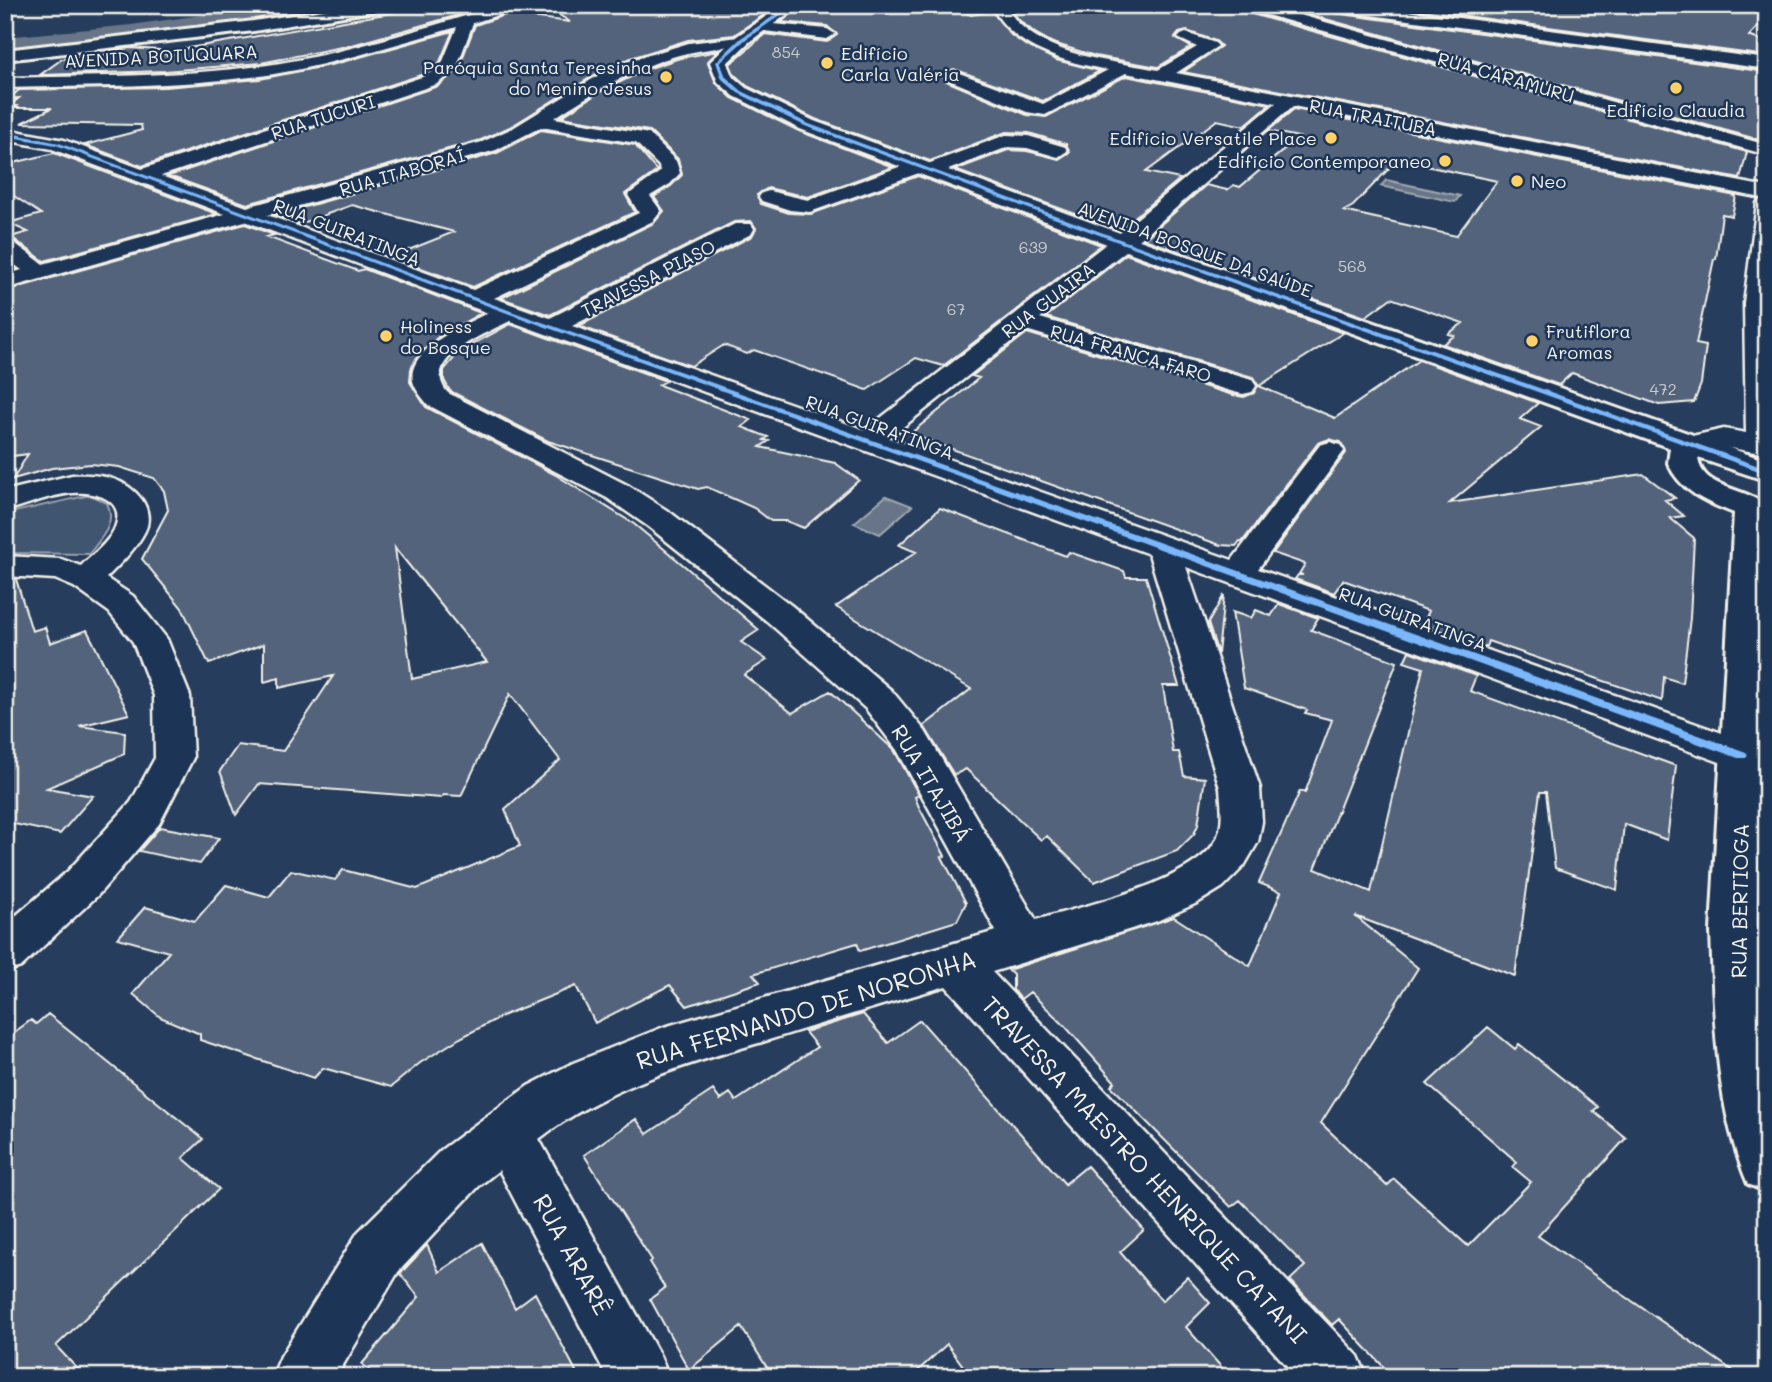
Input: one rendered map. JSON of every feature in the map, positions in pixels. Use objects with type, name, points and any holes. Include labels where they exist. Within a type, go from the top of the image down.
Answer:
[{"type":"street","points":[[5,55],[241,28],[385,5]]},
{"type":"street","name":"AVENIDA BOTUQUARA","points":[[5,83],[185,78],[261,71],[311,62],[521,5]]},
{"type":"street","points":[[659,56],[718,62],[743,39],[793,5]]},
{"type":"street","name":"RUA TRAITUBA","points":[[998,5],[1004,19],[1012,27],[1037,43],[1124,68],[1767,193]]},
{"type":"street","name":"RUA CARAMURU","points":[[1247,5],[1766,153]]},
{"type":"street","points":[[1327,5],[1767,64]]},
{"type":"street","name":"RUA TUCURI","points":[[143,175],[431,80],[448,69],[467,19]]},
{"type":"street","points":[[762,27],[827,34]]},
{"type":"street","points":[[1161,75],[1210,46],[1186,38]]},
{"type":"street","name":"RUA ITABORAÍ","points":[[5,282],[489,146],[540,121],[601,81],[659,56],[707,44],[743,39]]},
{"type":"street","name":"AVENIDA BOSQUE DA SAÚDE","points":[[718,62],[724,78],[740,92],[768,108],[923,169],[1693,444]]},
{"type":"street","points":[[953,76],[1041,110],[1054,107],[1124,68]]},
{"type":"street","name":"RUA GUAIRA","points":[[869,441],[1020,320],[1123,242],[1289,101]]},
{"type":"street","points":[[474,299],[646,217],[651,211],[638,195],[670,173],[668,165],[642,138],[540,121]]},
{"type":"street","name":"RUA GUIRATINGA","points":[[5,134],[57,144],[509,312],[1237,575],[1750,779]]},
{"type":"street","points":[[769,197],[790,205],[810,206],[1006,141],[1028,142],[1058,151]]},
{"type":"street","name":"RUA BERTIOGA","points":[[1767,203],[1762,304],[1762,476],[1750,779],[1734,931],[1738,998],[1753,1118],[1767,1165]]},
{"type":"street","name":"TRAVESSA PIASO","points":[[552,327],[743,229]]},
{"type":"street","points":[[5,247],[41,273]]},
{"type":"street","name":"RUA ITAJIBÁ","points":[[509,312],[451,343],[435,355],[425,375],[426,382],[438,399],[618,492],[660,520],[780,614],[879,700],[911,741],[1025,942]]},
{"type":"street","name":"RUA FRANCA FARO","points":[[1020,320],[1243,386]]},
{"type":"street","points":[[1724,438],[1762,476],[1722,497],[1687,472],[1682,459],[1683,451],[1693,444],[1724,438]]},
{"type":"street","points":[[1237,575],[1330,451]]},
{"type":"street","points":[[5,502],[30,492],[86,483],[111,487],[127,499],[133,512],[130,530],[86,580]]},
{"type":"street","points":[[1025,942],[1141,908],[1186,889],[1220,866],[1237,841],[1242,814],[1240,788],[1164,549]]},
{"type":"street","points":[[5,566],[61,569],[86,580],[121,604],[149,639],[172,696],[174,758],[145,813],[83,883],[5,953]]},
{"type":"street","name":"RUA FERNANDO DE NORONHA","points":[[302,1377],[378,1252],[460,1168],[506,1131],[547,1103],[591,1079],[664,1049],[953,961],[1025,942]]},
{"type":"street","name":"TRAVESSA MAESTRO HENRIQUE CATANI","points":[[953,961],[1337,1377]]},
{"type":"street","name":"RUA ARARÊ","points":[[506,1131],[639,1377]]},
{"type":"shaded area","points":[[1386,180],[1460,196],[1455,202],[1381,186]]},
{"type":"shaded area","points":[[90,495],[107,503],[110,518],[103,536],[89,554],[5,553],[5,514]]},
{"type":"shaded area","points":[[886,496],[912,506],[880,534],[854,523]]},
{"type":"building","points":[[437,5],[476,10],[352,45],[261,63],[165,71],[40,75],[62,59],[106,55],[107,51],[131,48],[159,50],[170,57],[183,49]]},
{"type":"building","points":[[544,5],[778,5],[734,35],[688,40],[631,58],[598,73],[512,126],[481,140],[247,204],[169,176],[438,86],[458,70],[475,25],[508,14],[570,22]]},
{"type":"building","points":[[803,5],[891,5],[886,13],[963,11],[971,15],[992,11],[1011,35],[1025,45],[1056,60],[1100,71],[1043,101],[954,69],[942,75],[946,81],[1027,115],[1046,117],[1126,76],[1270,104],[1244,126],[1217,120],[1146,172],[1180,179],[1119,230],[955,170],[1008,150],[1027,151],[1059,159],[1070,152],[1066,144],[1029,133],[1006,132],[930,161],[815,119],[747,86],[734,74],[730,64],[765,34],[827,42],[837,35],[827,26],[781,22]]},
{"type":"building","points":[[1025,5],[1238,5],[1241,11],[1747,152],[1740,179],[1183,72],[1221,46],[1216,41],[1187,31],[1179,33],[1175,38],[1191,47],[1158,67],[1095,56],[1053,43],[1035,33],[1019,20],[1010,8]]},
{"type":"building","points":[[1275,5],[1317,5],[1327,12],[1767,72],[1764,87],[1767,88],[1767,142]]},
{"type":"building","points":[[1383,5],[1767,5],[1767,17],[1749,36],[1767,43],[1767,56]]},
{"type":"building","points":[[453,31],[439,64],[424,74],[142,166],[85,145],[142,130],[141,125],[21,123],[52,108],[9,106],[19,98],[8,99],[19,90],[165,87],[260,79],[335,64]]},
{"type":"building","points":[[718,51],[708,63],[716,83],[732,98],[799,131],[893,167],[808,197],[768,188],[757,195],[761,204],[789,213],[811,214],[918,176],[1101,245],[943,366],[916,358],[867,390],[754,350],[747,354],[724,345],[691,366],[579,326],[752,236],[756,228],[751,221],[734,222],[550,315],[501,298],[654,223],[664,211],[654,197],[682,175],[678,159],[649,131],[561,117],[600,92],[647,69],[680,58]]},
{"type":"building","points":[[1294,109],[1736,196],[1732,216],[1722,214],[1716,259],[1696,344],[1706,346],[1701,384],[1694,402],[1659,405],[1572,373],[1559,385],[1443,344],[1454,336],[1448,334],[1463,323],[1391,298],[1365,317],[1144,239],[1206,185],[1227,190],[1234,185],[1240,187],[1299,137],[1268,131]],"holes":[[[1397,160],[1497,181],[1456,236],[1344,211],[1353,206]]]},
{"type":"building","points":[[541,130],[635,145],[657,171],[625,194],[635,212],[473,287],[391,257],[454,232],[352,205],[300,224],[276,215],[497,153]]},
{"type":"building","points":[[54,153],[217,214],[44,261],[15,240],[7,238],[28,232],[8,223],[41,214],[5,190],[5,165]]},
{"type":"building","points":[[245,224],[274,235],[267,237],[358,271],[364,269],[481,313],[438,337],[417,357],[411,369],[410,382],[426,407],[556,475],[634,524],[687,568],[759,630],[741,642],[767,660],[744,675],[792,713],[830,691],[894,750],[919,795],[915,797],[919,807],[966,903],[957,921],[860,951],[857,943],[753,974],[760,982],[687,1006],[670,985],[595,1023],[576,986],[504,1015],[460,1038],[420,1063],[391,1087],[323,1068],[314,1078],[200,1040],[200,1034],[160,1017],[133,994],[169,952],[118,938],[145,907],[195,921],[226,885],[269,897],[291,870],[335,880],[343,870],[417,889],[520,846],[505,809],[560,760],[510,694],[461,796],[443,795],[441,798],[259,784],[236,815],[220,771],[238,745],[283,751],[333,676],[279,688],[279,678],[264,682],[264,644],[209,664],[182,608],[142,559],[168,510],[164,491],[154,478],[119,467],[91,464],[52,468],[13,479],[28,454],[5,457],[5,291]],"holes":[[[395,548],[487,662],[412,679]]]},
{"type":"building","points":[[1126,254],[1343,333],[1259,386],[1335,418],[1419,360],[1538,403],[1520,419],[1541,427],[1450,503],[1643,474],[1675,498],[1665,500],[1684,516],[1670,518],[1694,538],[1690,618],[1682,683],[1664,677],[1662,701],[1488,641],[1486,647],[1423,624],[1429,611],[1343,580],[1334,593],[1295,579],[1298,575],[1303,575],[1299,574],[1305,564],[1273,553],[1346,453],[1341,442],[1329,439],[1318,443],[1242,542],[1236,546],[1220,545],[910,434],[979,378],[972,376],[1027,333],[1233,395],[1244,397],[1254,393],[1258,385],[1253,377],[1046,317]]},
{"type":"building","points":[[510,324],[666,381],[659,385],[751,420],[742,427],[768,437],[764,440],[769,441],[760,447],[835,463],[859,480],[804,528],[786,521],[771,521],[754,508],[707,487],[698,489],[548,441],[450,391],[444,380],[444,370],[460,351]]},
{"type":"building","points":[[940,508],[1066,556],[1069,552],[1124,571],[1126,577],[1146,577],[1179,686],[1163,686],[1173,752],[1179,752],[1184,776],[1205,778],[1198,825],[1194,834],[1177,851],[1094,882],[1047,836],[1041,840],[966,769],[954,775],[924,726],[971,689],[836,607],[916,552],[899,545]]},
{"type":"building","points":[[5,579],[16,579],[32,631],[45,627],[50,643],[87,630],[129,714],[79,726],[125,732],[124,754],[47,788],[93,796],[60,834],[5,822]]},
{"type":"building","points":[[1224,595],[1218,654],[1208,623]]},
{"type":"building","points":[[1279,604],[1318,618],[1311,630],[1397,662],[1315,869],[1371,892],[1423,668],[1404,662],[1409,651],[1476,676],[1470,691],[1676,766],[1667,840],[1624,824],[1617,890],[1555,868],[1546,792],[1540,792],[1515,976],[1355,916],[1418,968],[1321,1123],[1387,1186],[1394,1179],[1468,1246],[1531,1182],[1513,1167],[1517,1162],[1427,1084],[1488,1027],[1515,1049],[1519,1044],[1598,1107],[1593,1111],[1626,1138],[1538,1236],[1742,1377],[1393,1377],[1339,1319],[1332,1325],[1290,1280],[1305,1266],[1240,1200],[1231,1207],[1111,1086],[1115,1082],[1065,1026],[1030,992],[1021,999],[1013,990],[1013,975],[1008,970],[1174,917],[1250,966],[1281,892],[1259,883],[1300,791],[1305,793],[1332,720],[1305,713],[1307,710],[1244,688],[1232,612],[1251,618],[1256,610],[1271,616]]},
{"type":"building","points":[[160,827],[219,838],[200,864],[139,851]]},
{"type":"building","points":[[48,1014],[203,1139],[183,1158],[219,1189],[56,1346],[85,1377],[5,1377],[5,1039],[31,1020],[36,1024]]},
{"type":"building","points":[[863,1014],[888,1043],[920,1020],[1065,1184],[1087,1166],[1144,1230],[1120,1252],[1162,1301],[1187,1277],[1210,1303],[1186,1327],[1230,1377],[971,1377],[947,1344],[911,1377],[773,1377],[741,1327],[689,1370],[650,1299],[665,1288],[649,1262],[652,1260],[584,1155],[636,1119],[647,1134],[713,1090],[720,1100],[730,1093],[736,1101],[817,1047],[805,1032]]},
{"type":"building","points":[[482,1243],[515,1308],[535,1293],[579,1377],[377,1377],[362,1364],[419,1297],[400,1274],[427,1245],[439,1272]]},
{"type":"waterway","points":[[5,45],[131,33],[329,5]]},
{"type":"cycle path","points":[[793,5],[743,39],[718,62],[724,78],[740,92],[807,125],[1123,242],[1767,472]]},
{"type":"cycle path","points":[[5,134],[57,144],[509,312],[1742,755]]},
{"type":"place","name":"Edifício Carla Valéria","points":[[827,63]]},
{"type":"place","name":"Paróquia Santa Teresinha do Menino Jesus","points":[[666,77]]},
{"type":"place","name":"Edifício Claudia","points":[[1676,88]]},
{"type":"place","name":"Edifício Versatile Place","points":[[1331,138]]},
{"type":"place","name":"Edifício Contemporaneo","points":[[1445,161]]},
{"type":"place","name":"Neo","points":[[1517,181]]},
{"type":"place","name":"Holiness do Bosque","points":[[386,336]]},
{"type":"place","name":"Frutiflora Aromas","points":[[1532,341]]}]
